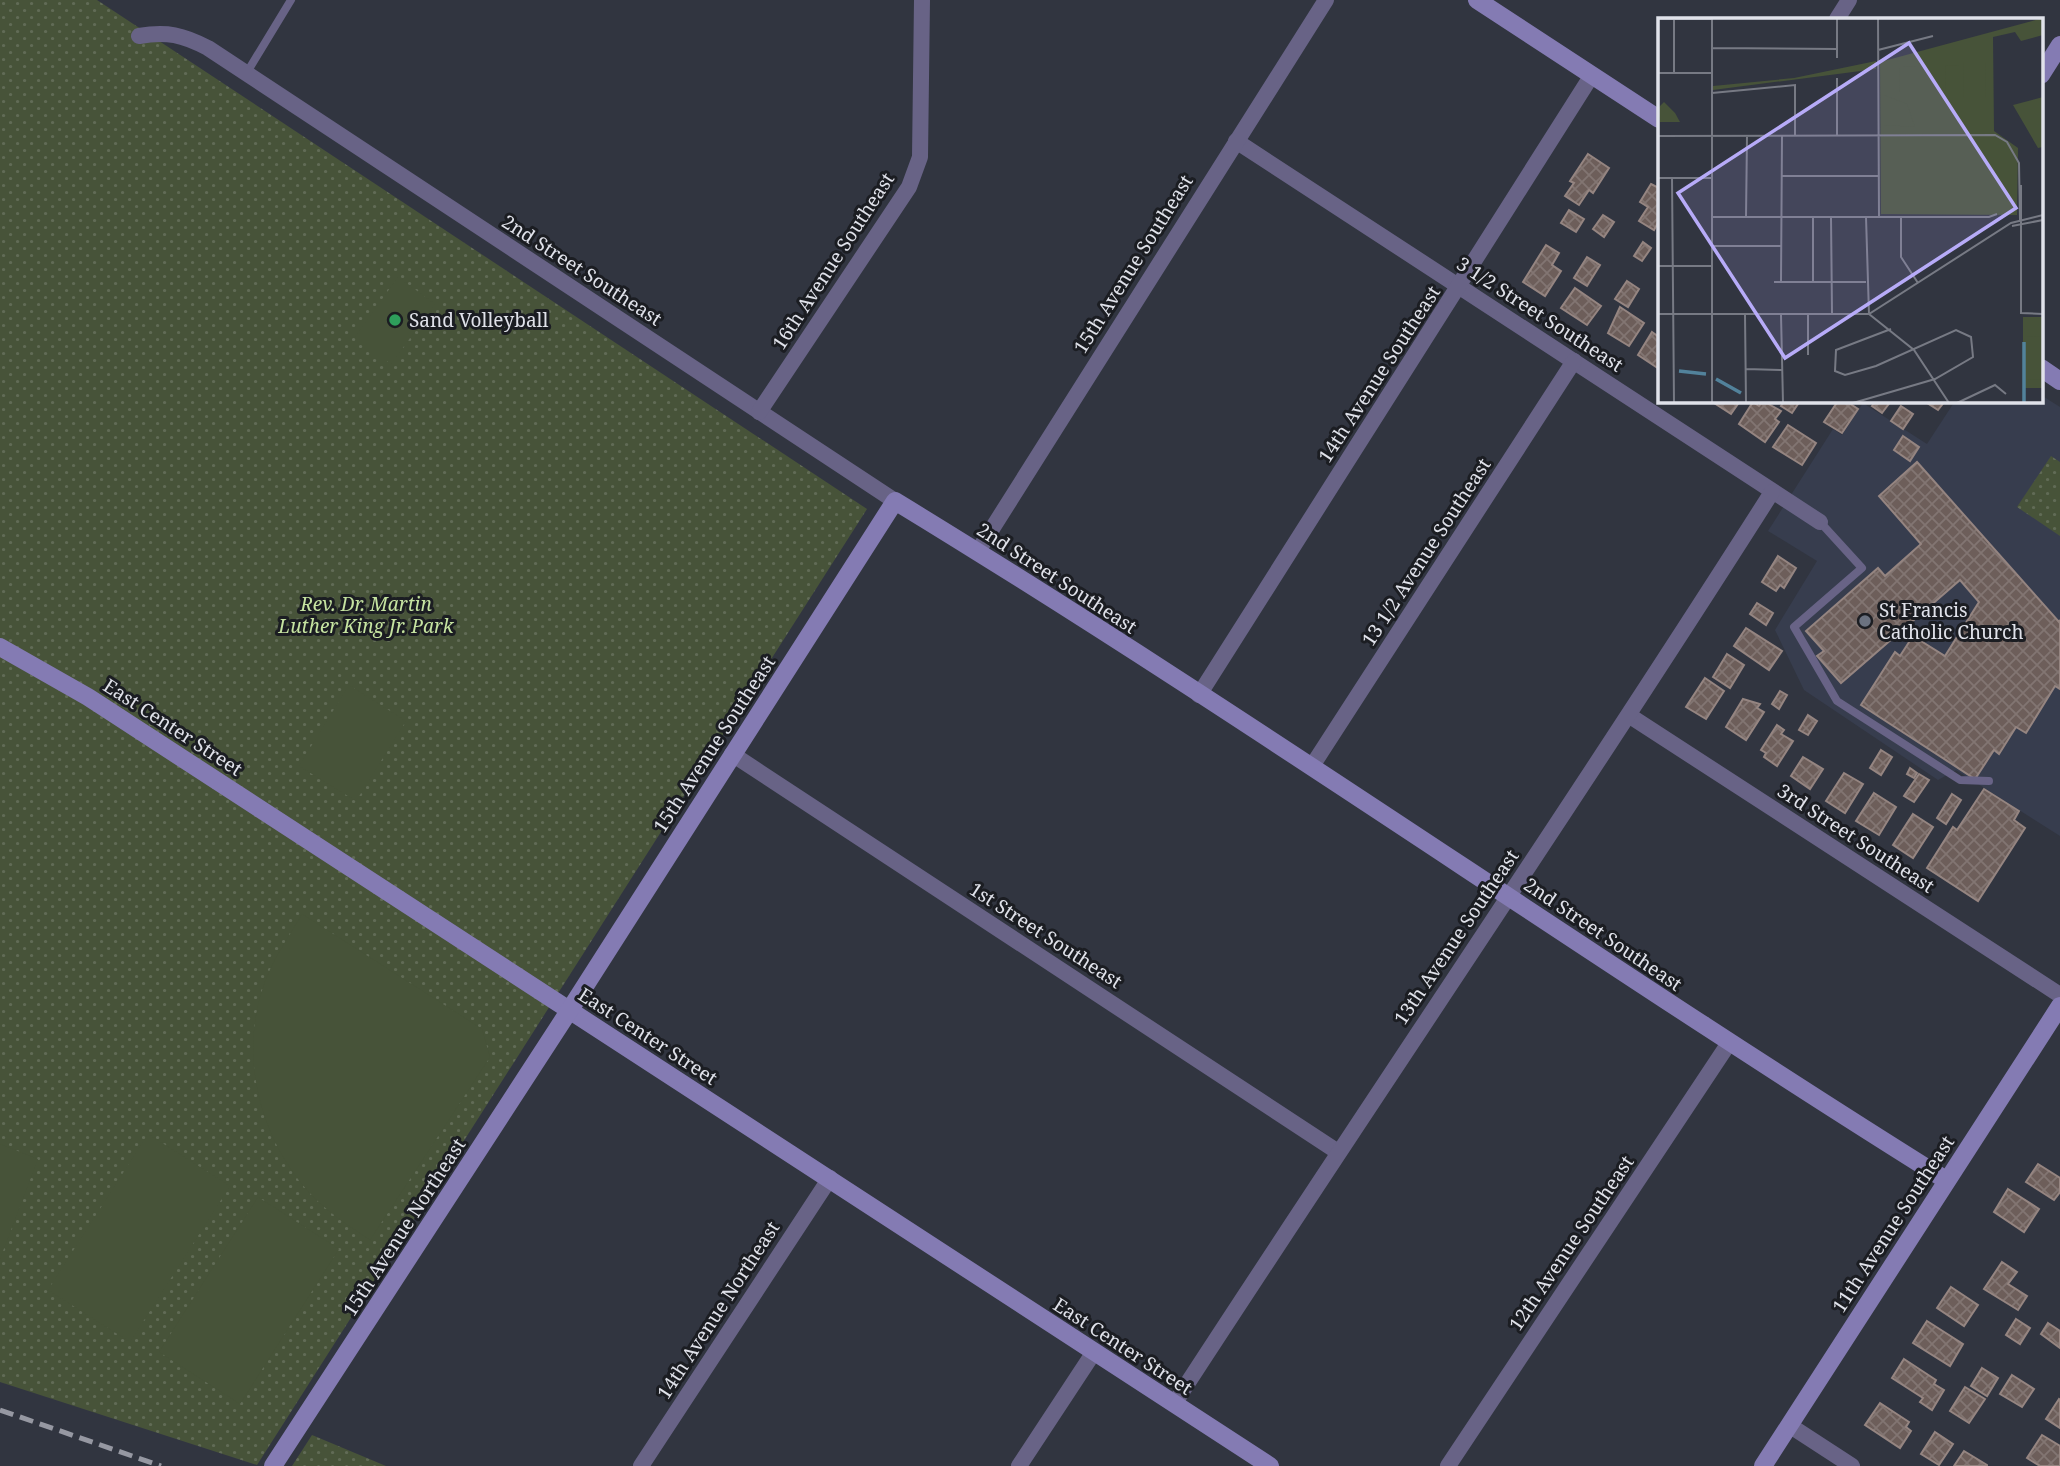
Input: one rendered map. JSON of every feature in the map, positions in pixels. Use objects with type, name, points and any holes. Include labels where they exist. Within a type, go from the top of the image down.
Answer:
[{"type":"street","name":"16th Avenue Southeast","points":[[759,412],[909,187],[920,158],[922,0]]},
{"type":"street","name":"15th Avenue Southeast","points":[[978,551],[1325,0]]},
{"type":"street","points":[[1477,0],[1658,117]]},
{"type":"street","points":[[1838,18],[1849,0]]},
{"type":"street","name":"2nd Street Southeast","points":[[139,36],[164,32],[185,36],[246,74],[895,501],[978,551],[1312,766],[1729,1042],[1946,1180]]},
{"type":"street","points":[[2042,73],[2060,45]]},
{"type":"street","name":"14th Avenue Southeast","points":[[1199,695],[1592,75]]},
{"type":"street","name":"3 1/2 Street Southeast","points":[[1236,141],[1820,522]]},
{"type":"street","name":"13 1/2 Avenue Southeast","points":[[1312,766],[1574,360]]},
{"type":"street","points":[[2042,369],[2060,380]]},
{"type":"street","name":"13th Avenue Southeast","points":[[1174,1404],[1338,1152],[1630,716],[1772,492]]},
{"type":"street","name":"15th Avenue Southeast","points":[[569,1011],[895,501]]},
{"type":"street","name":"East Center Street","points":[[0,647],[100,705],[1270,1466]]},
{"type":"street","name":"3rd Street Southeast","points":[[1630,716],[2060,995]]},
{"type":"street","name":"1st Street Southeast","points":[[732,754],[1338,1152]]},
{"type":"street","name":"11th Avenue Southeast","points":[[1763,1466],[2060,1006]]},
{"type":"street","name":"15th Avenue Northeast","points":[[273,1466],[569,1011]]},
{"type":"street","name":"12th Avenue Southeast","points":[[1448,1466],[1729,1042]]},
{"type":"street","name":"14th Avenue Northeast","points":[[641,1466],[830,1178]]},
{"type":"street","points":[[1018,1466],[1094,1352]]},
{"type":"street","points":[[1789,1425],[1852,1466]]},
{"type":"lane","points":[[246,74],[291,0]]},
{"type":"lane","points":[[1820,522],[1862,568],[1794,627],[1837,701],[1960,780],[1989,782]]},
{"type":"shaded area","points":[[2042,396],[2060,407],[2060,836],[1956,770],[1938,780],[1804,690],[1775,630],[1817,561],[1768,531],[1833,429],[1842,435],[1863,403],[1927,444],[1954,402],[2042,402]]},
{"type":"green space","name":"Rev. Dr. Martin Luther King Jr. Park","points":[[0,0],[97,0],[867,509],[257,1465],[0,1382]]},
{"type":"green space","name":"Sand Volleyball","points":[[398,277],[435,304],[391,364],[355,337]]},
{"type":"green space","points":[[2051,456],[2060,462],[2060,536],[2017,507]]},
{"type":"green space","points":[[349,685],[406,721],[356,801],[299,766]]},
{"type":"green space","points":[[302,914],[482,1029],[490,1057],[370,1240],[321,1205],[290,1168],[265,1118],[258,1091],[254,1034],[258,1006],[270,970]]},
{"type":"green space","points":[[148,1134],[230,1186],[130,1342],[48,1290]]},
{"type":"green space","points":[[0,1144],[38,1159],[0,1259]]},
{"type":"green space","points":[[258,1197],[339,1249],[240,1404],[159,1352]]},
{"type":"green space","points":[[312,1435],[386,1466],[292,1466]]},
{"type":"building","points":[[1588,154],[1609,168],[1593,193],[1589,190],[1579,205],[1565,196],[1574,183],[1570,181]]},
{"type":"building","points":[[1651,184],[1658,188],[1658,223],[1654,230],[1639,221],[1648,207],[1640,202]]},
{"type":"building","points":[[1569,210],[1584,219],[1576,232],[1561,223]]},
{"type":"building","points":[[1603,215],[1614,222],[1604,237],[1593,229]]},
{"type":"building","points":[[1643,242],[1651,248],[1642,261],[1634,256]]},
{"type":"building","points":[[1546,245],[1559,253],[1552,265],[1561,271],[1545,296],[1523,282]]},
{"type":"building","points":[[1587,257],[1600,265],[1587,286],[1574,278]]},
{"type":"building","points":[[1627,281],[1639,289],[1628,307],[1615,299]]},
{"type":"building","points":[[1575,288],[1601,306],[1587,325],[1561,308]]},
{"type":"building","points":[[1620,307],[1644,323],[1629,346],[1608,333]]},
{"type":"building","points":[[1652,332],[1658,336],[1658,368],[1638,355]]},
{"type":"building","points":[[1713,402],[1739,402],[1731,414]]},
{"type":"building","points":[[1753,402],[1759,406],[1765,402],[1781,411],[1775,419],[1779,422],[1765,442],[1739,424]]},
{"type":"building","points":[[1784,402],[1799,402],[1792,413],[1781,406]]},
{"type":"building","points":[[1837,402],[1848,402],[1858,409],[1842,433],[1824,422]]},
{"type":"building","points":[[1875,402],[1890,402],[1882,413],[1872,406]]},
{"type":"building","points":[[1926,402],[1944,402],[1938,410]]},
{"type":"building","points":[[1901,406],[1913,414],[1903,429],[1891,421]]},
{"type":"building","points":[[1788,425],[1816,443],[1802,465],[1773,447]]},
{"type":"building","points":[[1903,436],[1919,447],[1910,461],[1894,450]]},
{"type":"building","name":"St Francis Catholic Church","points":[[1917,462],[2059,622],[2060,620],[2060,689],[2055,686],[2026,733],[2016,727],[1999,754],[1994,750],[1975,779],[1861,705],[1895,652],[1900,656],[1913,636],[1945,656],[1979,602],[1960,580],[1841,683],[1817,656],[1824,651],[1806,631],[1878,568],[1885,576],[1921,544],[1879,496]]},
{"type":"building","points":[[1778,556],[1796,568],[1784,588],[1780,585],[1776,591],[1762,582]]},
{"type":"building","points":[[1757,603],[1773,613],[1766,625],[1750,614]]},
{"type":"building","points":[[1746,628],[1782,651],[1769,670],[1734,646]]},
{"type":"building","points":[[1727,654],[1744,665],[1730,688],[1713,677]]},
{"type":"building","points":[[1705,678],[1724,691],[1706,719],[1686,707]]},
{"type":"building","points":[[1780,691],[1787,695],[1779,709],[1772,704]]},
{"type":"building","points":[[1743,699],[1760,704],[1757,708],[1764,712],[1746,740],[1726,727]]},
{"type":"building","points":[[1808,715],[1817,721],[1808,735],[1799,730]]},
{"type":"building","points":[[1777,725],[1784,730],[1781,734],[1793,741],[1777,766],[1764,757],[1766,753],[1761,750]]},
{"type":"building","points":[[1881,750],[1892,757],[1881,775],[1870,768]]},
{"type":"building","points":[[1803,757],[1823,769],[1810,789],[1791,776]]},
{"type":"building","points":[[1910,768],[1917,773],[1914,778],[1907,774]]},
{"type":"building","points":[[1844,773],[1863,784],[1845,813],[1826,801]]},
{"type":"building","points":[[1919,774],[1929,780],[1914,802],[1904,796]]},
{"type":"building","points":[[1984,789],[2019,811],[2014,820],[2025,828],[1978,901],[1927,868],[1953,827],[1957,830]]},
{"type":"building","points":[[1874,793],[1896,807],[1879,835],[1856,821]]},
{"type":"building","points":[[1952,794],[1961,800],[1946,824],[1937,818]]},
{"type":"building","points":[[1913,814],[1933,827],[1913,858],[1893,845]]},
{"type":"building","points":[[2038,1164],[2060,1178],[2060,1192],[2054,1200],[2026,1182]]},
{"type":"building","points":[[2008,1189],[2039,1209],[2024,1232],[1994,1212]]},
{"type":"building","points":[[2002,1262],[2017,1272],[2008,1284],[2027,1296],[2018,1310],[1984,1289]]},
{"type":"building","points":[[1951,1287],[1978,1305],[1964,1326],[1937,1308]]},
{"type":"building","points":[[2016,1319],[2030,1328],[2020,1344],[2006,1335]]},
{"type":"building","points":[[1927,1321],[1963,1344],[1950,1366],[1913,1343]]},
{"type":"building","points":[[2048,1323],[2060,1331],[2060,1348],[2041,1334]]},
{"type":"building","points":[[1904,1359],[1936,1380],[1934,1384],[1944,1390],[1932,1410],[1920,1402],[1923,1398],[1892,1378]]},
{"type":"building","points":[[1982,1368],[1998,1378],[1987,1396],[1971,1386]]},
{"type":"building","points":[[2012,1375],[2034,1389],[2022,1407],[2000,1394]]},
{"type":"building","points":[[1965,1387],[1985,1399],[1969,1423],[1950,1411]]},
{"type":"building","points":[[2060,1400],[2060,1428],[2046,1419]]},
{"type":"building","points":[[1880,1403],[1909,1422],[1906,1427],[1911,1431],[1900,1448],[1865,1425]]},
{"type":"building","points":[[1935,1432],[1953,1444],[1939,1465],[1921,1454]]},
{"type":"building","points":[[2042,1435],[2060,1446],[2060,1466],[2040,1466],[2027,1458]]},
{"type":"building","points":[[1964,1451],[1987,1465],[1987,1466],[1954,1466]]},
{"type":"railway","points":[[0,1410],[161,1466]]},
{"type":"place","name":"Sand Volleyball","points":[[395,320]]},
{"type":"place","name":"St Francis Catholic Church","points":[[1865,621]]}]
